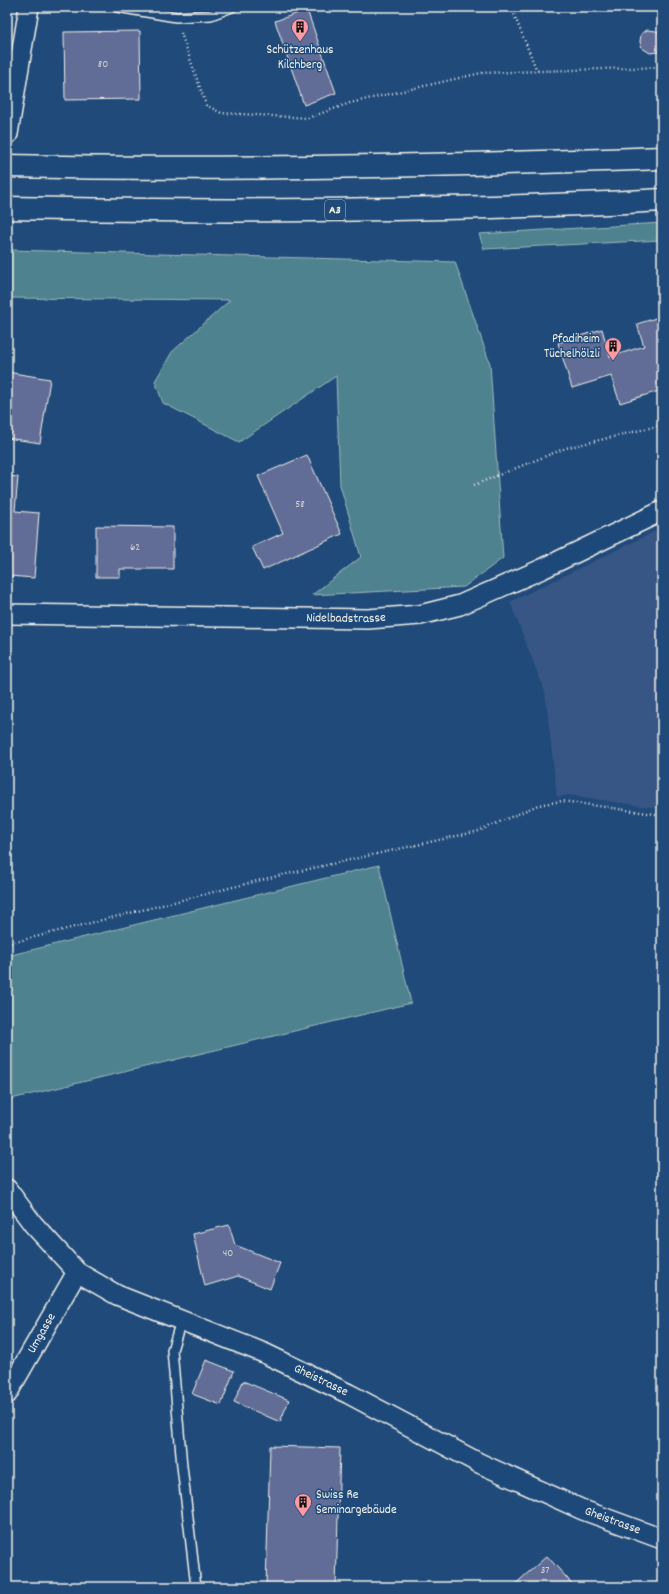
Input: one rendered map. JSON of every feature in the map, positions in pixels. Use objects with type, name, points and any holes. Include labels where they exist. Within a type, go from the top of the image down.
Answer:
[{"type":"highway","points":[[7,166],[326,168],[510,164],[662,158]]},
{"type":"highway","name":"A3","points":[[7,208],[175,211],[409,209],[662,200]]},
{"type":"street","points":[[8,134],[29,7]]},
{"type":"street","name":"Nidelbadstrasse","points":[[7,614],[368,619],[420,615],[460,605],[542,569],[662,511]]},
{"type":"street","name":"Gheistrasse","points":[[7,1189],[33,1224],[76,1272],[118,1295],[264,1353],[342,1390],[486,1466],[583,1510],[662,1539]]},
{"type":"street","name":"Umgasse","points":[[7,1394],[76,1272]]},
{"type":"lane","points":[[116,7],[176,17],[211,15],[232,7]]},
{"type":"lane","points":[[181,1321],[172,1350],[182,1466],[196,1587]]},
{"type":"path","points":[[511,7],[537,71]]},
{"type":"path","points":[[176,17],[206,105],[221,114],[308,118],[350,103],[481,73],[662,68]]},
{"type":"path","points":[[474,485],[566,448],[662,425]]},
{"type":"path","points":[[7,944],[269,878],[479,831],[538,805],[562,801],[662,815]]},
{"type":"shaded area","points":[[662,528],[662,809],[569,795],[557,797],[545,692],[510,602]]},
{"type":"green space","points":[[662,223],[662,240],[484,249],[479,234]]},
{"type":"green space","points":[[10,250],[455,262],[490,364],[503,558],[464,587],[312,595],[361,557],[340,485],[336,376],[239,442],[163,403],[155,381],[172,352],[230,300],[7,298],[7,275]]},
{"type":"green space","points":[[379,865],[411,1003],[7,1100],[7,956]]},
{"type":"building","name":"Schützenhaus Kilchberg","points":[[307,10],[336,93],[304,105],[275,21]]},
{"type":"building","points":[[647,30],[656,31],[662,34],[662,47],[658,52],[650,53],[642,48],[640,42],[641,34]]},
{"type":"building","points":[[140,31],[141,99],[65,100],[64,32]]},
{"type":"building","name":"Pfadiheim Tüchelhölzli","points":[[662,316],[662,366],[657,368],[662,383],[662,390],[620,403],[611,376],[572,388],[558,343],[602,329],[610,357],[644,346],[637,324]]},
{"type":"building","points":[[7,372],[50,379],[40,443],[7,438]]},
{"type":"building","points":[[307,455],[342,534],[263,570],[252,547],[283,533],[258,476]]},
{"type":"building","points":[[7,476],[18,477],[15,511],[39,513],[34,578],[9,576],[11,542],[7,542]]},
{"type":"building","points":[[96,526],[173,527],[173,569],[120,569],[120,577],[96,577]]},
{"type":"building","points":[[229,1225],[235,1245],[280,1263],[270,1289],[238,1276],[205,1286],[193,1234]]},
{"type":"building","points":[[206,1360],[234,1371],[221,1405],[192,1394]]},
{"type":"building","points":[[243,1381],[289,1400],[280,1422],[234,1402]]},
{"type":"building","name":"Swiss Re Seminargebäude","points":[[270,1446],[340,1448],[336,1587],[266,1587]]},
{"type":"building","points":[[547,1556],[575,1587],[512,1587]]},
{"type":"place","name":"Schützenhaus Kilchberg","points":[[300,42]]},
{"type":"place","name":"Pfadiheim Tüchelhölzli","points":[[613,361]]},
{"type":"place","name":"Swiss Re Seminargebäude","points":[[303,1517]]}]
